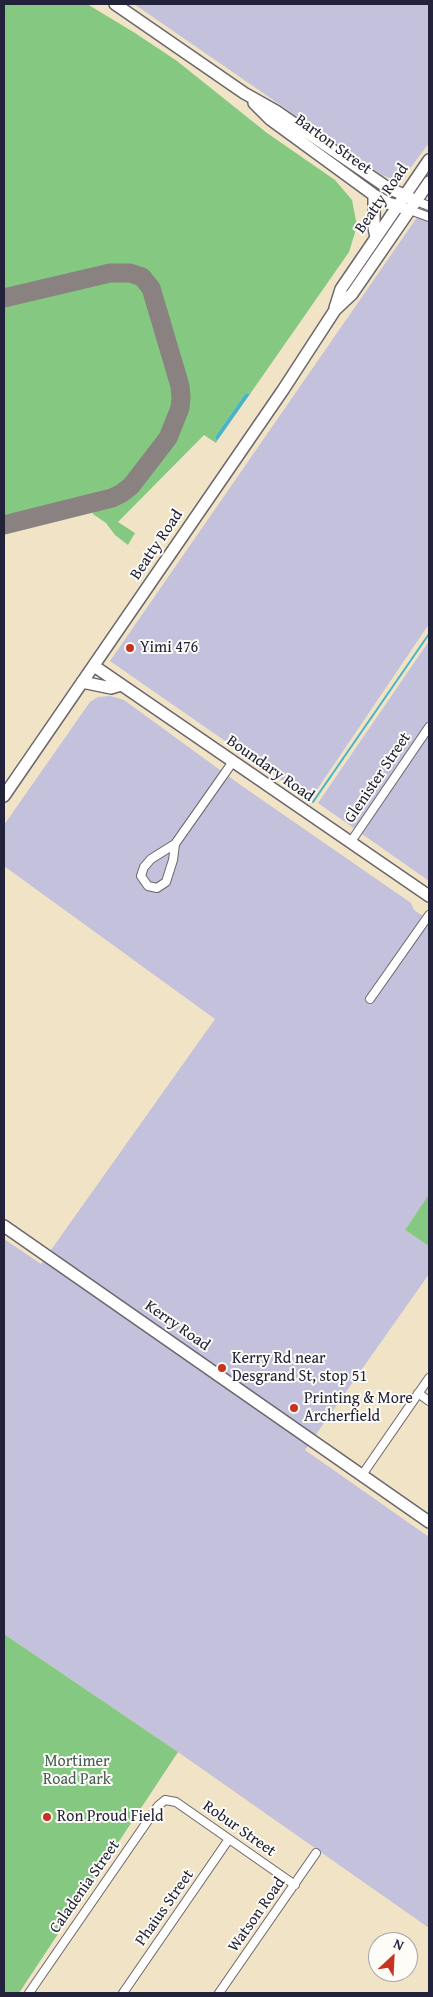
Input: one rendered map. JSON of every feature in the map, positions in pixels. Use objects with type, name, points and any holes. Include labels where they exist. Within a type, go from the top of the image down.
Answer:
[{"type":"main road","name":"Barton Street","points":[[115,4],[244,93],[276,111],[385,186],[405,195],[413,206]]},
{"type":"main road","name":"Barton Street","points":[[244,93],[270,119],[374,195],[397,207],[413,206]]},
{"type":"main road","name":"Beatty Road","points":[[335,310],[341,289],[429,160]]},
{"type":"main road","name":"Beatty Road","points":[[4,796],[283,390],[335,310],[352,294],[429,182]]},
{"type":"main road","points":[[374,195],[374,228],[376,237]]},
{"type":"main road","name":"Boundary Road","points":[[94,666],[232,763],[429,896]]},
{"type":"main road","points":[[82,682],[111,688],[121,685]]},
{"type":"main road","name":"Kerry Road","points":[[4,1226],[429,1522]]},
{"type":"street","points":[[413,206],[429,206]]},
{"type":"street","points":[[413,206],[429,217]]},
{"type":"street","name":"Glenister Street","points":[[350,843],[429,727]]},
{"type":"street","points":[[175,844],[173,860],[166,882],[157,888],[148,886],[141,876],[144,867],[152,859],[175,844],[232,763]]},
{"type":"street","points":[[370,999],[429,915]]},
{"type":"street","points":[[362,1475],[429,1378]]},
{"type":"street","points":[[418,1393],[429,1401]]},
{"type":"street","name":"Robur Street","points":[[167,1800],[176,1802],[295,1885]]},
{"type":"street","name":"Caladenia Street","points":[[29,1993],[158,1806],[167,1800]]},
{"type":"street","name":"Phaius Street","points":[[123,1993],[229,1839]]},
{"type":"street","name":"Watson Road","points":[[219,1993],[316,1853]]},
{"type":"shaded area","points":[[134,4],[429,4],[429,143],[403,178],[394,180],[382,175]]},
{"type":"shaded area","points":[[429,200],[429,624],[310,800],[110,661]]},
{"type":"shaded area","points":[[429,641],[429,881],[318,803]]},
{"type":"shaded area","points":[[110,696],[124,700],[242,786],[411,903],[414,910],[429,920],[429,1194],[405,1230],[429,1246],[429,1274],[305,1450],[429,1537],[429,1928],[178,1752],[4,1634],[4,1239],[41,1264],[215,1019],[4,866],[4,825],[90,702],[98,697]]},
{"type":"green space","points":[[4,4],[87,4],[177,61],[267,133],[335,180],[352,200],[357,226],[349,252],[250,394],[245,394],[215,437],[216,443],[204,435],[118,522],[135,533],[128,545],[115,535],[106,523],[93,514],[94,507],[111,500],[110,496],[105,494],[4,518]]},
{"type":"green space","points":[[429,1194],[429,1246],[405,1230]]},
{"type":"green space","name":"Mortimer Road Park","points":[[4,1634],[178,1752],[19,1993],[4,1993]]},
{"type":"water","points":[[245,394],[250,394],[217,441],[215,437]]},
{"type":"waterway","points":[[313,802],[429,634]]},
{"type":"taxiway","points":[[4,298],[110,273],[130,273],[142,277],[151,288],[180,386],[181,397],[180,408],[168,438],[131,486],[122,493],[112,498],[4,525]]},
{"type":"place","name":"Yimi 476","points":[[130,648]]},
{"type":"place","name":"Kerry Rd near Desgrand St, stop 51","points":[[222,1368]]},
{"type":"place","name":"Printing & More Archerfield","points":[[294,1408]]},
{"type":"place","name":"Ron Proud Field","points":[[47,1817]]}]
